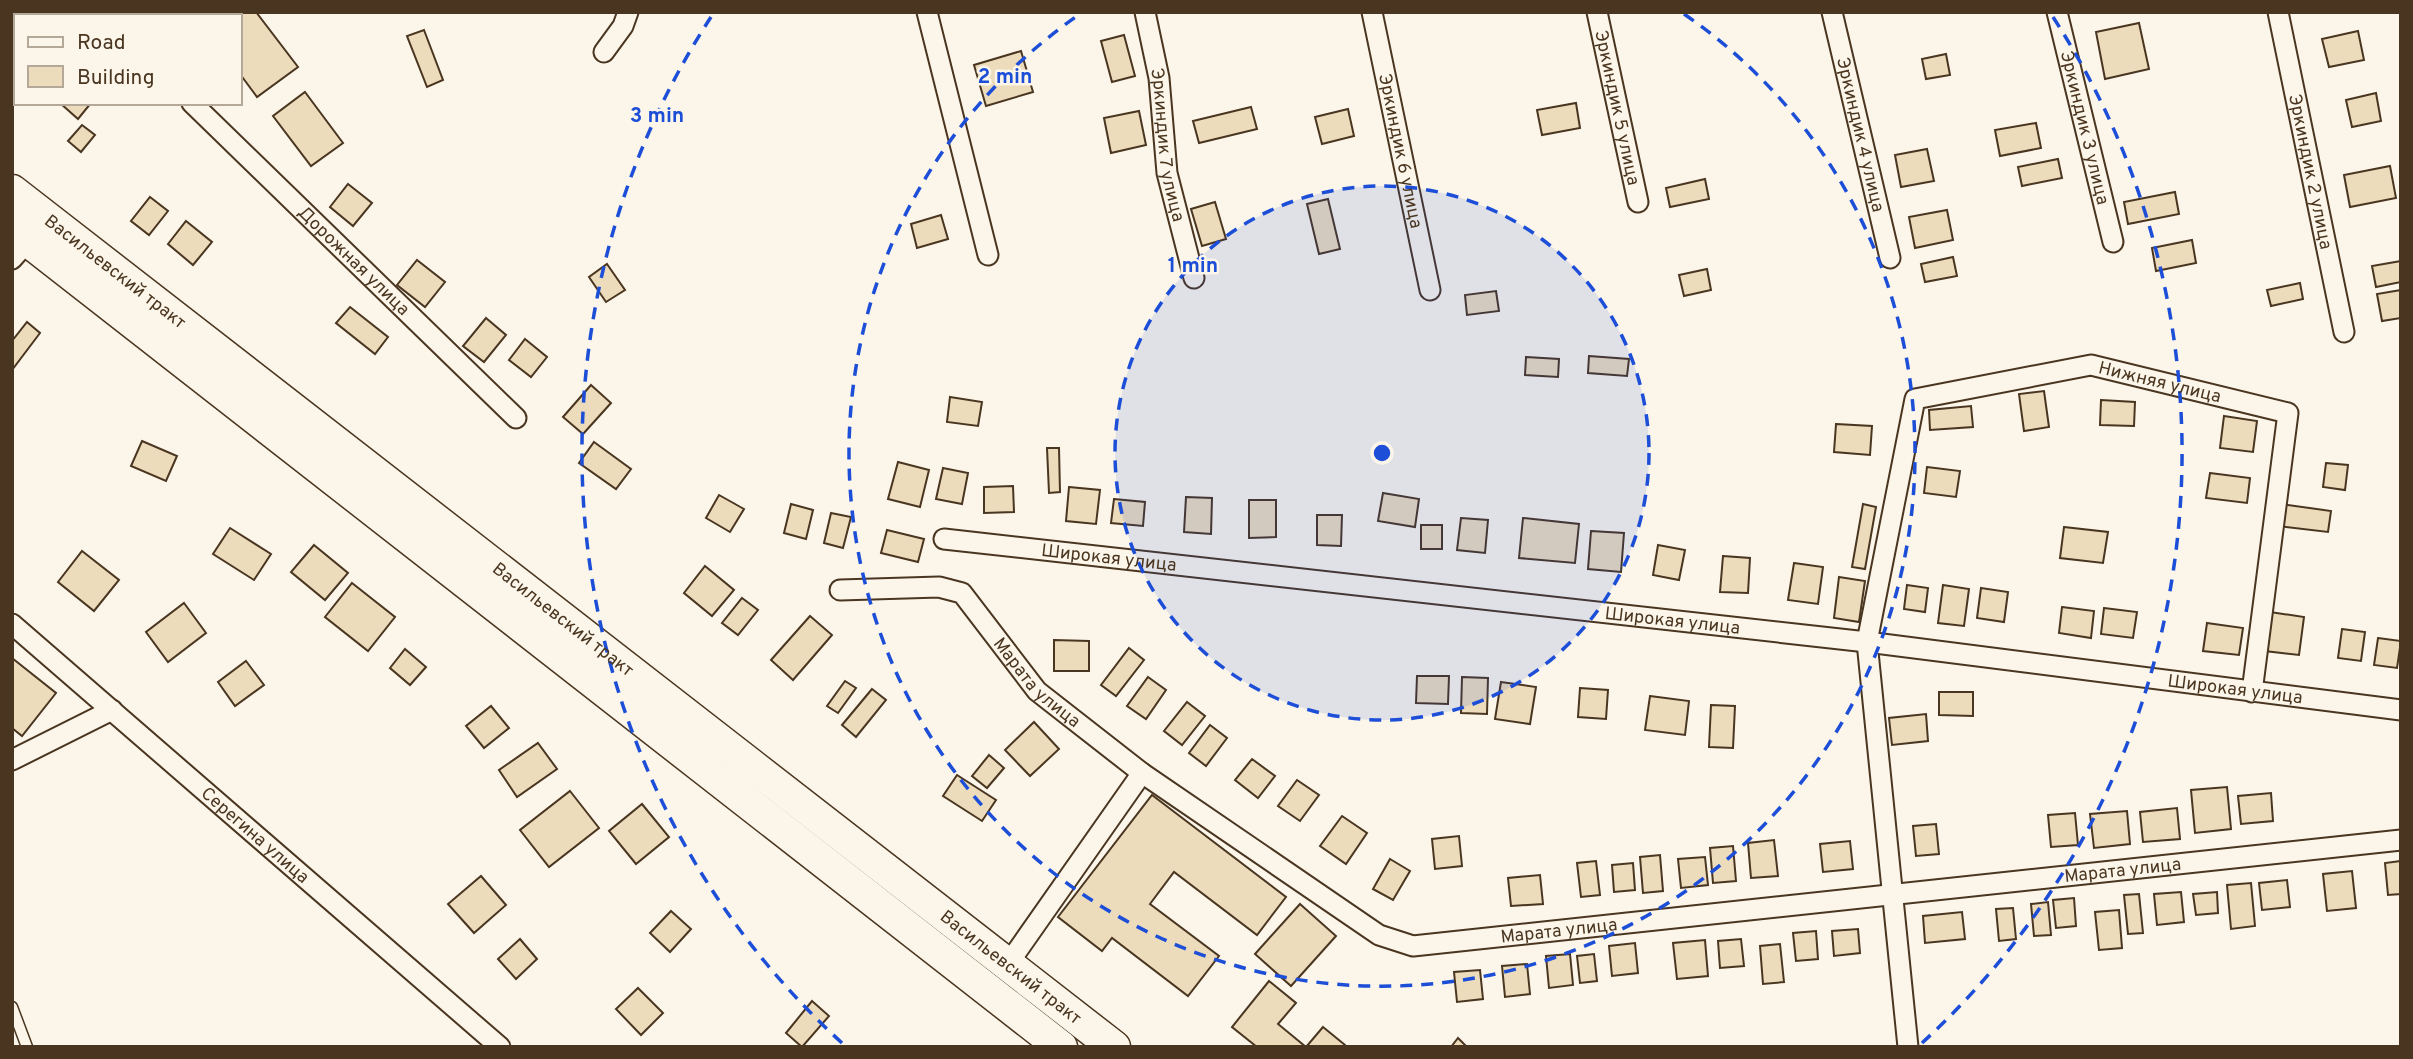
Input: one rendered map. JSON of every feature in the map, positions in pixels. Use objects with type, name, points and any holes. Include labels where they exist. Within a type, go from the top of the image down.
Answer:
[{"type":"main road","name":"Васильевский тракт","points":[[12,191],[1114,1047]]},
{"type":"main road","name":"Васильевский тракт","points":[[18,242],[1061,1047]]},
{"type":"street","points":[[604,52],[623,26],[628,12]]},
{"type":"street","points":[[927,12],[988,256]]},
{"type":"street","name":"Эркиндик 7 улица","points":[[1144,12],[1158,78],[1167,173],[1194,278]]},
{"type":"street","name":"Эркиндик 6 улица","points":[[1372,12],[1430,290]]},
{"type":"street","name":"Эркиндик 5 улица","points":[[1597,12],[1638,202]]},
{"type":"street","name":"Эркиндик 4 улица","points":[[1832,12],[1891,258]]},
{"type":"street","name":"Эркиндик 3 улица","points":[[2057,12],[2113,242]]},
{"type":"street","name":"Эркиндик 2 улица","points":[[2278,12],[2344,331]]},
{"type":"street","name":"Дорожная улица","points":[[194,105],[516,418]]},
{"type":"street","name":"Нижняя улица","points":[[1867,642],[1915,399],[2091,365],[2288,413],[2252,692]]},
{"type":"street","name":"Широкая улица","points":[[944,539],[1867,642],[2401,710]]},
{"type":"street","name":"Марата улица","points":[[841,590],[929,587],[962,593],[1037,691],[1142,773],[1379,935],[1413,946],[2401,840]]},
{"type":"street","name":"Серегина улица","points":[[12,624],[500,1047]]},
{"type":"street","points":[[1867,642],[1908,1047]]},
{"type":"street","points":[[12,760],[112,710]]},
{"type":"street","points":[[1008,964],[1142,773]]},
{"type":"lane","points":[[12,1007],[27,1047]]},
{"type":"building","points":[[256,12],[298,67],[257,97],[242,77],[242,14],[234,14]]},
{"type":"building","points":[[2139,23],[2149,69],[2105,79],[2096,32]]},
{"type":"building","points":[[424,30],[443,80],[427,87],[407,36]]},
{"type":"building","points":[[2358,31],[2364,60],[2329,67],[2322,39]]},
{"type":"building","points":[[1124,35],[1135,76],[1112,82],[1101,41]]},
{"type":"building","points":[[1021,51],[1033,92],[986,106],[974,65]]},
{"type":"building","points":[[1946,54],[1950,75],[1926,79],[1922,59]]},
{"type":"building","points":[[12,68],[14,103],[12,105]]},
{"type":"building","points":[[305,92],[343,143],[311,166],[273,116]]},
{"type":"building","points":[[2376,93],[2381,121],[2352,127],[2346,100]]},
{"type":"building","points":[[1576,103],[1580,128],[1542,135],[1537,110]]},
{"type":"building","points":[[62,105],[89,105],[78,119]]},
{"type":"building","points":[[1251,107],[1257,129],[1199,143],[1193,121]]},
{"type":"building","points":[[1348,109],[1354,136],[1322,144],[1315,117]]},
{"type":"building","points":[[1139,111],[1146,145],[1111,153],[1104,118]]},
{"type":"building","points":[[2036,123],[2041,148],[2000,156],[1995,130]]},
{"type":"building","points":[[82,125],[95,135],[81,152],[68,141]]},
{"type":"building","points":[[1927,149],[1934,181],[1901,187],[1895,155]]},
{"type":"building","points":[[2058,159],[2062,178],[2022,186],[2018,167]]},
{"type":"building","points":[[2390,166],[2396,198],[2350,207],[2344,175]]},
{"type":"building","points":[[1705,179],[1709,199],[1670,207],[1666,188]]},
{"type":"building","points":[[348,184],[372,203],[353,226],[330,207]]},
{"type":"building","points":[[2175,192],[2179,214],[2128,224],[2124,202]]},
{"type":"building","points":[[150,197],[168,211],[149,235],[131,221]]},
{"type":"building","points":[[1328,199],[1340,249],[1319,254],[1307,204]]},
{"type":"building","points":[[1215,202],[1226,239],[1202,246],[1191,209]]},
{"type":"building","points":[[1947,210],[1953,240],[1915,248],[1909,217]]},
{"type":"building","points":[[941,215],[948,239],[917,248],[911,224]]},
{"type":"building","points":[[186,221],[212,242],[193,265],[168,244]]},
{"type":"building","points":[[2192,240],[2196,263],[2156,271],[2152,248]]},
{"type":"building","points":[[1953,257],[1957,276],[1925,282],[1921,264]]},
{"type":"building","points":[[417,260],[445,282],[425,307],[397,285]]},
{"type":"building","points":[[2401,261],[2401,282],[2376,287],[2372,266]]},
{"type":"building","points":[[607,264],[625,290],[606,302],[589,277]]},
{"type":"building","points":[[1707,269],[1711,290],[1684,296],[1679,275]]},
{"type":"building","points":[[2300,283],[2303,299],[2271,306],[2267,290]]},
{"type":"building","points":[[2401,290],[2401,318],[2382,321],[2377,294]]},
{"type":"building","points":[[1496,291],[1499,311],[1467,315],[1465,295]]},
{"type":"building","points":[[350,307],[388,337],[375,354],[336,323]]},
{"type":"building","points":[[486,318],[506,335],[484,362],[463,346]]},
{"type":"building","points":[[27,322],[40,333],[12,370],[12,341]]},
{"type":"building","points":[[525,339],[547,357],[531,377],[509,360]]},
{"type":"building","points":[[1589,356],[1629,359],[1627,376],[1588,373]]},
{"type":"building","points":[[1526,357],[1559,359],[1558,377],[1525,375]]},
{"type":"building","points":[[591,385],[611,403],[583,434],[563,417]]},
{"type":"building","points":[[2044,391],[2049,427],[2024,431],[2019,394]]},
{"type":"building","points":[[950,397],[982,402],[978,426],[947,422]]},
{"type":"building","points":[[2101,400],[2135,402],[2134,426],[2100,425]]},
{"type":"building","points":[[1971,406],[1973,427],[1930,430],[1929,410]]},
{"type":"building","points":[[2224,416],[2257,421],[2253,452],[2220,448]]},
{"type":"building","points":[[1836,424],[1872,426],[1870,455],[1834,452]]},
{"type":"building","points":[[142,441],[177,456],[166,481],[131,466]]},
{"type":"building","points":[[594,442],[631,469],[616,489],[579,463]]},
{"type":"building","points":[[1047,448],[1059,448],[1060,492],[1049,493]]},
{"type":"building","points":[[898,462],[929,470],[920,507],[888,499]]},
{"type":"building","points":[[2326,463],[2348,465],[2345,490],[2323,487]]},
{"type":"building","points":[[1927,467],[1960,471],[1956,497],[1924,493]]},
{"type":"building","points":[[943,468],[968,473],[962,504],[936,499]]},
{"type":"building","points":[[2210,473],[2250,478],[2247,503],[2206,498]]},
{"type":"building","points":[[1013,486],[1014,512],[984,513],[984,487]]},
{"type":"building","points":[[1069,487],[1100,490],[1096,524],[1066,521]]},
{"type":"building","points":[[1383,493],[1419,499],[1415,527],[1378,521]]},
{"type":"building","points":[[719,495],[744,509],[730,532],[706,518]]},
{"type":"building","points":[[1186,497],[1212,498],[1211,534],[1184,532]]},
{"type":"building","points":[[1114,499],[1145,502],[1143,526],[1111,523]]},
{"type":"building","points":[[1249,500],[1276,500],[1276,537],[1249,538]]},
{"type":"building","points":[[791,504],[813,510],[806,539],[784,533]]},
{"type":"building","points":[[1863,504],[1876,507],[1865,569],[1852,567]]},
{"type":"building","points":[[2281,504],[2331,511],[2328,532],[2278,526]]},
{"type":"building","points":[[831,513],[851,517],[843,548],[824,543]]},
{"type":"building","points":[[1317,515],[1342,515],[1341,546],[1317,545]]},
{"type":"building","points":[[1461,518],[1488,520],[1485,553],[1457,550]]},
{"type":"building","points":[[1523,518],[1579,524],[1575,563],[1519,558]]},
{"type":"building","points":[[1421,525],[1442,525],[1442,549],[1421,549]]},
{"type":"building","points":[[2064,527],[2108,532],[2103,563],[2060,558]]},
{"type":"building","points":[[230,528],[271,554],[254,580],[213,554]]},
{"type":"building","points":[[887,530],[924,539],[918,562],[881,553]]},
{"type":"building","points":[[1591,531],[1624,533],[1621,572],[1588,569]]},
{"type":"building","points":[[314,545],[348,573],[325,600],[291,572]]},
{"type":"building","points":[[1658,545],[1685,550],[1679,580],[1653,575]]},
{"type":"building","points":[[82,551],[119,580],[94,611],[58,582]]},
{"type":"building","points":[[1723,556],[1750,558],[1748,593],[1720,592]]},
{"type":"building","points":[[1794,563],[1823,567],[1818,604],[1788,600]]},
{"type":"building","points":[[705,566],[734,590],[712,616],[684,593]]},
{"type":"building","points":[[1839,577],[1865,581],[1859,622],[1834,618]]},
{"type":"building","points":[[352,583],[395,617],[368,651],[325,617]]},
{"type":"building","points":[[1907,585],[1928,588],[1925,612],[1904,609]]},
{"type":"building","points":[[1943,585],[1969,589],[1964,626],[1938,623]]},
{"type":"building","points":[[1981,588],[2008,592],[2004,622],[1977,618]]},
{"type":"building","points":[[742,598],[758,610],[738,635],[722,623]]},
{"type":"building","points":[[184,603],[206,633],[168,662],[146,632]]},
{"type":"building","points":[[2062,607],[2094,611],[2091,638],[2059,633]]},
{"type":"building","points":[[2104,608],[2137,612],[2133,638],[2101,634]]},
{"type":"building","points":[[2270,612],[2304,617],[2299,655],[2265,651]]},
{"type":"building","points":[[810,616],[832,635],[793,680],[771,660]]},
{"type":"building","points":[[2207,623],[2243,628],[2239,655],[2203,651]]},
{"type":"building","points":[[2342,629],[2365,632],[2361,661],[2338,658]]},
{"type":"building","points":[[2378,638],[2401,641],[2397,668],[2374,665]]},
{"type":"building","points":[[1054,640],[1089,641],[1089,671],[1054,671]]},
{"type":"building","points":[[1129,648],[1144,660],[1116,696],[1101,685]]},
{"type":"building","points":[[405,649],[426,667],[410,685],[390,668]]},
{"type":"building","points":[[12,658],[56,693],[22,736],[12,728]]},
{"type":"building","points":[[246,661],[264,685],[235,706],[218,682]]},
{"type":"building","points":[[1417,676],[1449,676],[1448,704],[1416,703]]},
{"type":"building","points":[[1148,677],[1166,690],[1146,719],[1127,706]]},
{"type":"building","points":[[1462,677],[1488,678],[1487,714],[1461,713]]},
{"type":"building","points":[[845,681],[856,688],[838,713],[827,706]]},
{"type":"building","points":[[1501,682],[1536,687],[1530,724],[1495,719]]},
{"type":"building","points":[[1580,688],[1608,690],[1606,719],[1578,717]]},
{"type":"building","points":[[872,689],[886,700],[856,737],[842,725]]},
{"type":"building","points":[[1939,692],[1973,692],[1973,716],[1939,715]]},
{"type":"building","points":[[1650,696],[1689,701],[1685,735],[1645,730]]},
{"type":"building","points":[[1187,702],[1205,716],[1182,745],[1164,731]]},
{"type":"building","points":[[1711,705],[1735,706],[1733,748],[1709,747]]},
{"type":"building","points":[[491,706],[509,728],[484,748],[466,726]]},
{"type":"building","points":[[1926,714],[1928,741],[1892,745],[1889,718]]},
{"type":"building","points":[[1034,722],[1059,749],[1030,776],[1005,750]]},
{"type":"building","points":[[1210,725],[1227,738],[1206,766],[1189,753]]},
{"type":"building","points":[[538,743],[557,769],[517,797],[499,770]]},
{"type":"building","points":[[989,755],[1004,768],[987,788],[972,776]]},
{"type":"building","points":[[1252,759],[1275,776],[1258,798],[1235,780]]},
{"type":"building","points":[[957,775],[996,800],[982,821],[943,796]]},
{"type":"building","points":[[1297,780],[1319,795],[1300,821],[1278,806]]},
{"type":"building","points":[[2227,787],[2231,829],[2195,833],[2191,790]]},
{"type":"building","points":[[570,791],[599,828],[549,867],[520,830]]},
{"type":"building","points":[[2271,793],[2273,821],[2241,824],[2238,796]]},
{"type":"building","points":[[1152,795],[1286,897],[1257,935],[1174,872],[1150,904],[1219,956],[1188,996],[1112,938],[1102,951],[1058,917]]},
{"type":"building","points":[[642,804],[669,837],[636,864],[609,831]]},
{"type":"building","points":[[2177,808],[2180,839],[2143,842],[2140,812]]},
{"type":"building","points":[[2127,811],[2130,844],[2094,848],[2090,814]]},
{"type":"building","points":[[2075,813],[2078,845],[2051,847],[2048,815]]},
{"type":"building","points":[[1342,816],[1367,833],[1346,864],[1320,846]]},
{"type":"building","points":[[1936,824],[1939,854],[1916,856],[1913,826]]},
{"type":"building","points":[[1459,836],[1462,866],[1435,869],[1432,839]]},
{"type":"building","points":[[1774,840],[1778,876],[1751,878],[1748,843]]},
{"type":"building","points":[[1850,841],[1853,869],[1823,872],[1820,844]]},
{"type":"building","points":[[1733,846],[1736,881],[1713,883],[1710,848]]},
{"type":"building","points":[[1660,855],[1663,891],[1643,893],[1640,857]]},
{"type":"building","points":[[1705,857],[1708,885],[1681,888],[1678,859]]},
{"type":"building","points":[[1390,859],[1410,871],[1393,900],[1373,889]]},
{"type":"building","points":[[1596,861],[1600,895],[1581,897],[1577,863]]},
{"type":"building","points":[[2401,861],[2401,894],[2388,895],[2385,863]]},
{"type":"building","points":[[1633,863],[1635,890],[1614,892],[1612,865]]},
{"type":"building","points":[[2352,871],[2356,908],[2327,911],[2323,874]]},
{"type":"building","points":[[1540,875],[1543,904],[1511,906],[1508,878]]},
{"type":"building","points":[[481,876],[506,905],[474,933],[448,904]]},
{"type":"building","points":[[2287,880],[2290,907],[2262,910],[2259,883]]},
{"type":"building","points":[[2251,883],[2255,926],[2231,929],[2227,885]]},
{"type":"building","points":[[2181,892],[2184,922],[2157,925],[2154,894]]},
{"type":"building","points":[[2217,892],[2218,913],[2196,915],[2193,894]]},
{"type":"building","points":[[2139,894],[2143,933],[2128,934],[2124,895]]},
{"type":"building","points":[[2074,898],[2076,926],[2056,928],[2053,900]]},
{"type":"building","points":[[2048,902],[2051,935],[2034,936],[2031,904]]},
{"type":"building","points":[[1300,904],[1336,936],[1291,986],[1255,954]]},
{"type":"building","points":[[2013,908],[2016,939],[1999,941],[1996,909]]},
{"type":"building","points":[[2119,910],[2122,948],[2099,950],[2095,912]]},
{"type":"building","points":[[671,911],[691,929],[670,952],[650,933]]},
{"type":"building","points":[[1962,912],[1965,939],[1925,943],[1923,916]]},
{"type":"building","points":[[1858,929],[1860,953],[1834,956],[1832,931]]},
{"type":"building","points":[[1816,931],[1818,959],[1796,961],[1793,933]]},
{"type":"building","points":[[520,939],[537,959],[516,979],[498,959]]},
{"type":"building","points":[[1741,939],[1744,966],[1720,968],[1718,941]]},
{"type":"building","points":[[1705,940],[1708,976],[1677,979],[1673,943]]},
{"type":"building","points":[[1635,943],[1638,973],[1612,976],[1609,946]]},
{"type":"building","points":[[1780,944],[1784,982],[1763,984],[1760,946]]},
{"type":"building","points":[[1570,954],[1573,985],[1549,988],[1546,956]]},
{"type":"building","points":[[1594,954],[1597,981],[1580,983],[1577,956]]},
{"type":"building","points":[[1527,964],[1530,994],[1505,997],[1502,966]]},
{"type":"building","points":[[1480,970],[1483,999],[1457,1002],[1454,972]]},
{"type":"building","points":[[1269,981],[1296,1003],[1278,1024],[1306,1047],[1257,1047],[1232,1027]]},
{"type":"building","points":[[638,988],[663,1013],[641,1035],[616,1009]]},
{"type":"building","points":[[812,1001],[829,1016],[802,1047],[786,1033]]},
{"type":"building","points":[[1323,1027],[1345,1045],[1344,1047],[1306,1047]]},
{"type":"building","points":[[1458,1038],[1467,1047],[1451,1047]]}]
